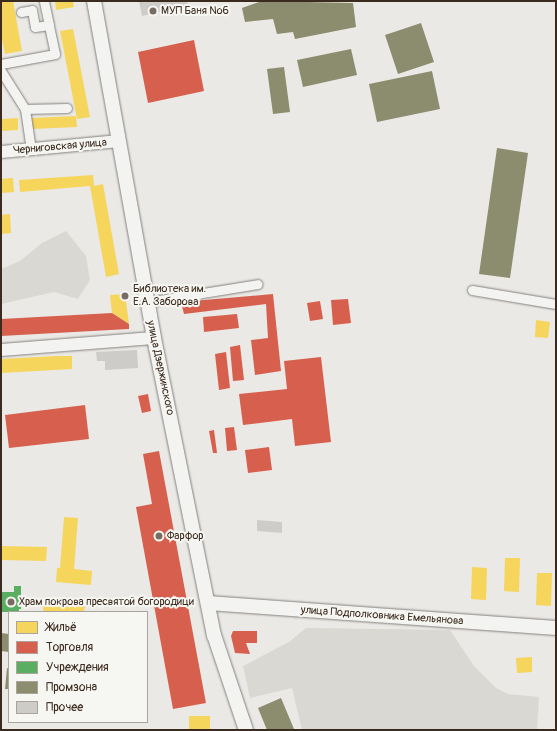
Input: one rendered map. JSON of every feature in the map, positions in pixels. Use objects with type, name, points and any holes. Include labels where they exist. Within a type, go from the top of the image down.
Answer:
[{"type":"main road","name":"улица Дзержинского","points":[[94,1],[147,302],[214,635],[246,730]]},
{"type":"main road","name":"Черниговская улица","points":[[1,152],[119,141]]},
{"type":"main road","points":[[1,350],[154,338]]},
{"type":"main road","name":"улица Подполковника Емельянова","points":[[208,603],[223,602],[358,615],[556,628]]},
{"type":"street","points":[[1,64],[55,54],[44,1]]},
{"type":"street","points":[[21,12],[32,10],[35,27],[49,25]]},
{"type":"street","points":[[1,71],[25,109],[31,150]]},
{"type":"street","points":[[25,109],[67,108]]},
{"type":"street","points":[[147,302],[258,284]]},
{"type":"street","points":[[472,290],[556,304]]},
{"type":"shaded area","points":[[66,231],[86,256],[90,280],[78,299],[54,292],[1,304],[1,269],[20,261],[42,243]]},
{"type":"shaded area","points":[[306,628],[450,630],[474,666],[496,688],[508,694],[539,697],[537,730],[302,730],[292,688],[250,698],[243,666],[289,642]]},
{"type":"building: Жильё","points":[[1,1],[13,1],[22,51],[5,54],[1,34]]},
{"type":"building: Жильё","points":[[55,1],[73,1],[74,7],[56,10]]},
{"type":"building: Жильё","points":[[73,29],[90,117],[77,119],[60,31]]},
{"type":"building: Жильё","points":[[76,116],[77,127],[32,129],[32,118]]},
{"type":"building: Жильё","points":[[18,118],[18,130],[1,131],[1,119]]},
{"type":"building: Жильё","points":[[93,175],[94,186],[103,184],[119,274],[106,277],[90,186],[20,192],[19,180]]},
{"type":"building: Жильё","points":[[13,178],[14,192],[1,193],[1,179]]},
{"type":"building: Жильё","points":[[10,214],[11,233],[1,234],[1,215]]},
{"type":"building: Жильё","points":[[125,294],[129,324],[112,313],[110,295]]},
{"type":"building: Жильё","points":[[536,320],[550,322],[548,338],[535,337]]},
{"type":"building: Жильё","points":[[72,356],[72,369],[1,373],[1,359]]},
{"type":"building: Жильё","points":[[64,517],[78,518],[74,569],[92,571],[91,585],[56,582],[57,568],[60,568]]},
{"type":"building: Жильё","points":[[1,546],[47,547],[46,561],[1,560]]},
{"type":"building: Жильё","points":[[505,558],[520,558],[519,592],[504,591]]},
{"type":"building: Жильё","points":[[472,567],[487,568],[486,600],[471,599]]},
{"type":"building: Жильё","points":[[537,573],[552,573],[551,606],[536,605]]},
{"type":"building: Жильё","points":[[44,603],[85,606],[84,611],[43,611]]},
{"type":"building: Жильё","points":[[532,657],[532,672],[517,673],[516,658]]},
{"type":"building: Жильё","points":[[189,716],[210,716],[210,729],[189,729]]},
{"type":"building: Торговля","points":[[194,40],[204,91],[148,103],[138,52]]},
{"type":"building: Торговля","points":[[273,294],[281,371],[255,375],[251,340],[268,338],[266,304],[184,314],[181,302]]},
{"type":"building: Торговля","points":[[348,299],[351,323],[333,325],[331,300]]},
{"type":"building: Торговля","points":[[320,301],[323,319],[310,321],[307,303]]},
{"type":"building: Торговля","points":[[112,313],[129,324],[129,329],[1,336],[1,319]]},
{"type":"building: Торговля","points":[[237,314],[239,328],[204,332],[203,317]]},
{"type":"building: Торговля","points":[[240,345],[244,380],[233,381],[230,347]]},
{"type":"building: Торговля","points":[[226,352],[230,388],[219,390],[215,354]]},
{"type":"building: Торговля","points":[[321,357],[331,442],[295,446],[292,419],[243,425],[239,394],[287,389],[284,361]]},
{"type":"building: Торговля","points":[[148,394],[151,411],[142,413],[138,396]]},
{"type":"building: Торговля","points":[[85,405],[89,439],[9,448],[5,415]]},
{"type":"building: Торговля","points":[[234,427],[237,450],[227,451],[225,428]]},
{"type":"building: Торговля","points":[[214,430],[217,453],[213,453],[209,431]]},
{"type":"building: Торговля","points":[[269,447],[272,470],[248,473],[245,450]]},
{"type":"building: Торговля","points":[[159,451],[206,703],[173,709],[136,507],[152,504],[143,454]]},
{"type":"building: Торговля","points":[[233,631],[257,631],[257,643],[246,643],[250,654],[235,653],[231,636]]},
{"type":"building: Учреждения","name":"Храм покрова пресвятой богородици","points":[[14,586],[21,586],[21,609],[19,609],[19,611],[1,612],[1,592],[14,592]]},
{"type":"building: Промзона","points":[[262,1],[353,3],[356,27],[295,39],[293,32],[277,34],[273,19],[245,22],[242,8]]},
{"type":"building: Промзона","points":[[421,23],[434,62],[398,74],[385,35]]},
{"type":"building: Промзона","points":[[351,49],[357,75],[303,87],[297,60]]},
{"type":"building: Промзона","points":[[284,67],[290,112],[273,114],[267,69]]},
{"type":"building: Промзона","points":[[432,71],[440,109],[377,122],[369,84]]},
{"type":"building: Промзона","points":[[497,148],[528,153],[510,278],[479,274]]},
{"type":"building: Промзона","points":[[1,633],[8,634],[8,652],[1,651]]},
{"type":"building: Промзона","points":[[7,668],[8,689],[5,689]]},
{"type":"building: Промзона","points":[[281,698],[294,729],[267,730],[258,708]]},
{"type":"building: Прочее","name":"МУП Баня №6","points":[[139,1],[187,1],[188,5],[142,16]]},
{"type":"building: Прочее","points":[[137,350],[138,368],[105,370],[105,361],[97,361],[96,352]]},
{"type":"building: Прочее","points":[[257,520],[282,522],[282,533],[257,531]]},
{"type":"place","name":"МУП Баня №6","points":[[153,11]]},
{"type":"place","name":"Библиотека им. Е.А. Заборова","points":[[125,296]]},
{"type":"place","name":"Фарфор","points":[[159,536]]},
{"type":"place","name":"Храм покрова пресвятой богородици","points":[[11,602]]}]
